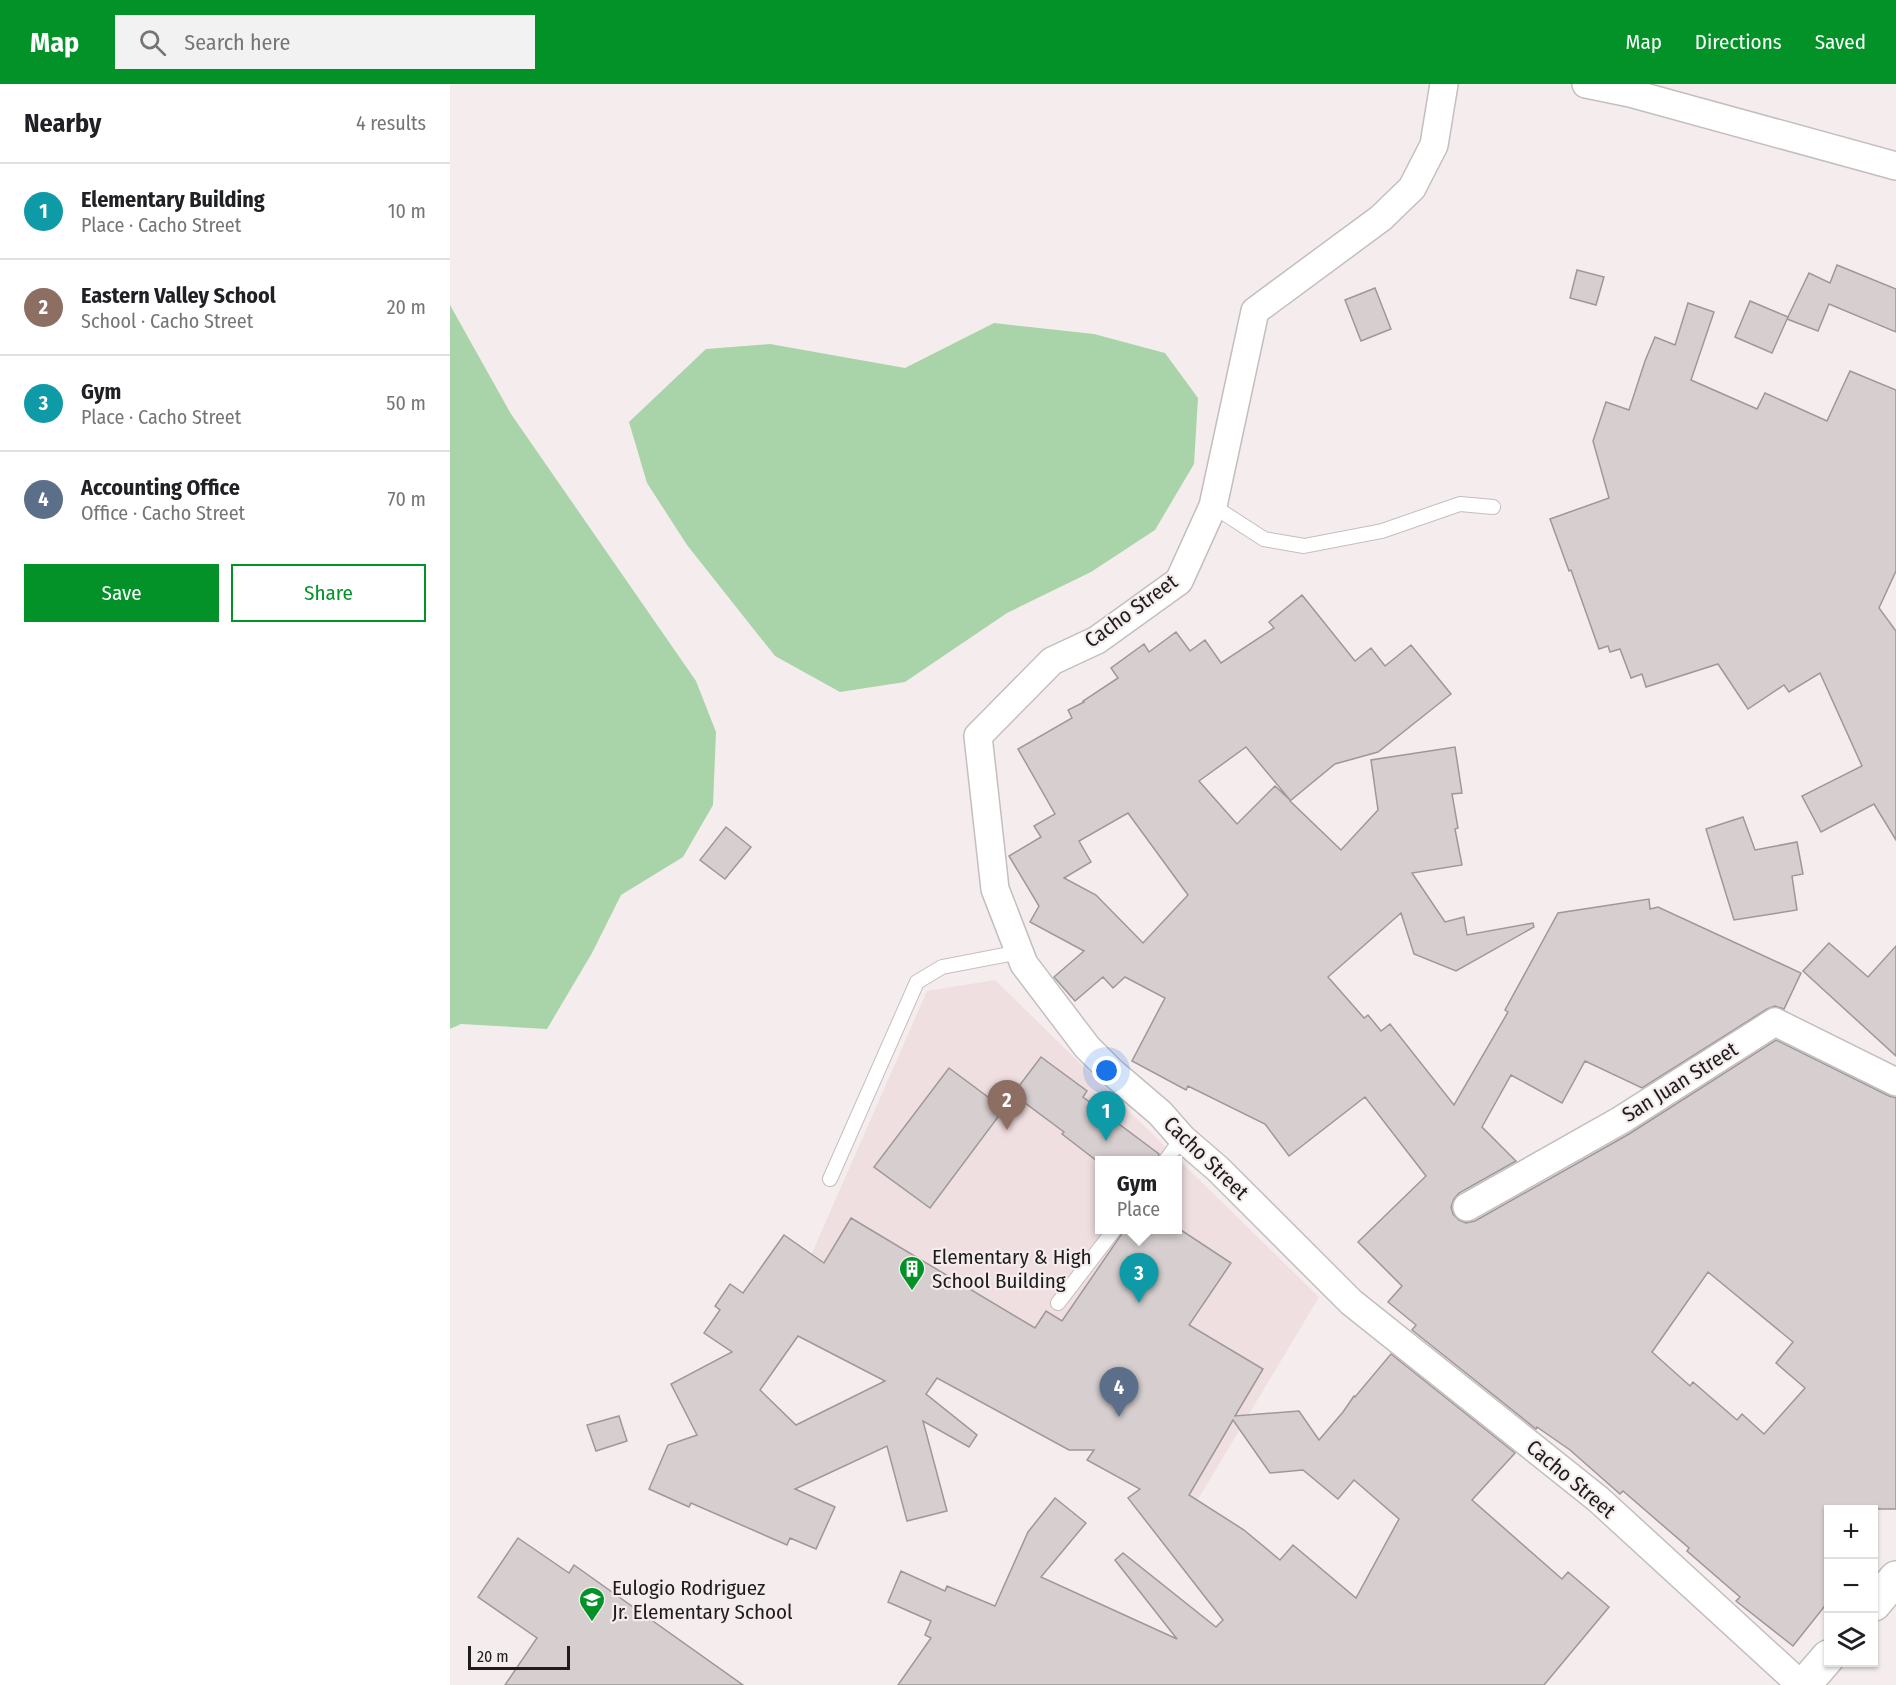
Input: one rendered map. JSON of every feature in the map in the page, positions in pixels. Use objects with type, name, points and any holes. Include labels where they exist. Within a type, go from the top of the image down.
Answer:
[{"type":"main road","points":[[1878,1599],[1896,1578]]},
{"type":"main road","points":[[1803,1685],[1824,1661]]},
{"type":"street","points":[[1213,506],[1255,311],[1381,218],[1412,188],[1434,145],[1444,84]]},
{"type":"street","points":[[1586,84],[1630,93],[1896,166]]},
{"type":"street","name":"Cacho Street","points":[[1213,506],[1179,581],[1097,640],[1052,661],[978,736],[995,889],[1024,964],[1088,1047],[1112,1072],[1160,1113],[1182,1138],[1218,1169],[1351,1302],[1598,1499],[1803,1685]]},
{"type":"street","name":"San Juan Street","points":[[1467,1207],[1622,1120],[1775,1022],[1896,1082]]},
{"type":"lane","points":[[1213,506],[1264,539],[1304,546],[1382,531],[1460,504],[1493,507]]},
{"type":"lane","points":[[830,1179],[917,982],[942,967],[1020,952]]},
{"type":"lane","points":[[1169,1156],[1182,1138]]},
{"type":"lane","points":[[1059,1303],[1111,1234]]},
{"type":"shaded area","points":[[450,305],[511,414],[696,681],[716,732],[713,805],[683,857],[621,895],[592,953],[547,1029],[461,1024],[450,1029]]},
{"type":"shaded area","points":[[994,323],[1094,334],[1165,353],[1198,398],[1194,464],[1155,530],[1091,572],[1007,613],[905,682],[840,692],[775,656],[687,545],[647,483],[629,422],[706,349],[770,344],[905,368]]},
{"type":"shaded area","points":[[995,980],[1175,1156],[1095,1156],[1095,1234],[1182,1234],[1182,1163],[1319,1297],[1197,1501],[805,1269],[927,991]]},
{"type":"building","points":[[1837,265],[1896,289],[1896,332],[1829,304],[1818,331],[1787,319],[1809,273],[1830,283]]},
{"type":"building","points":[[1577,270],[1604,277],[1596,305],[1570,298]]},
{"type":"building","points":[[1375,288],[1391,329],[1361,341],[1345,300]]},
{"type":"building","points":[[1750,301],[1788,317],[1772,353],[1735,337]]},
{"type":"building","points":[[1688,303],[1714,312],[1691,380],[1757,409],[1765,393],[1827,421],[1850,371],[1896,390],[1896,571],[1879,608],[1896,631],[1896,840],[1874,804],[1821,832],[1802,796],[1862,766],[1820,673],[1789,692],[1784,685],[1748,709],[1718,664],[1646,687],[1642,674],[1631,678],[1620,649],[1610,652],[1608,646],[1599,649],[1550,519],[1609,498],[1593,441],[1606,402],[1629,410],[1655,337],[1675,345]]},
{"type":"building","points":[[1302,595],[1355,661],[1371,648],[1385,666],[1411,645],[1451,694],[1378,752],[1335,764],[1290,801],[1341,850],[1378,810],[1371,760],[1455,747],[1462,793],[1452,794],[1458,828],[1455,829],[1462,865],[1412,873],[1445,922],[1464,917],[1467,935],[1533,923],[1534,927],[1456,971],[1414,954],[1401,913],[1328,977],[1364,1018],[1368,1015],[1381,1031],[1390,1024],[1454,1105],[1508,1012],[1505,1010],[1558,913],[1649,899],[1650,909],[1658,907],[1801,973],[1784,1009],[1775,1006],[1767,1009],[1642,1088],[1585,1061],[1562,1103],[1511,1075],[1482,1127],[1516,1161],[1459,1193],[1451,1207],[1453,1214],[1459,1220],[1466,1223],[1475,1221],[1629,1134],[1776,1040],[1896,1098],[1896,1509],[1878,1509],[1878,1505],[1824,1505],[1824,1607],[1793,1646],[1736,1601],[1740,1597],[1687,1551],[1689,1548],[1623,1491],[1620,1494],[1570,1450],[1537,1427],[1536,1429],[1412,1330],[1416,1325],[1388,1302],[1402,1286],[1358,1242],[1426,1176],[1365,1097],[1289,1156],[1265,1124],[1188,1086],[1186,1090],[1132,1061],[1165,998],[1125,977],[1113,988],[1103,977],[1075,1001],[1054,977],[1084,951],[1030,922],[1039,906],[1009,856],[1041,837],[1034,826],[1055,814],[1018,749],[1072,718],[1068,710],[1084,702],[1118,678],[1111,668],[1144,644],[1149,652],[1176,632],[1190,651],[1205,640],[1221,663],[1274,628],[1269,622]],"holes":[[[1246,747],[1290,800],[1275,786],[1237,824],[1199,781]],[[1128,813],[1188,895],[1143,943],[1096,895],[1064,878],[1091,862],[1079,841]],[[1708,1272],[1793,1342],[1776,1363],[1805,1388],[1764,1434],[1742,1414],[1737,1420],[1693,1382],[1690,1386],[1652,1352]]]},
{"type":"building","points":[[1743,817],[1755,850],[1797,842],[1803,874],[1792,876],[1797,910],[1734,920],[1706,829]]},
{"type":"building","points":[[726,827],[751,847],[725,879],[700,860]]},
{"type":"building","points":[[1829,943],[1868,977],[1896,946],[1896,1056],[1803,971]]},
{"type":"building","points":[[1041,1057],[1087,1091],[1083,1097],[1159,1154],[1158,1156],[1095,1156],[1095,1159],[1062,1134],[1064,1132],[1013,1094]]},
{"type":"building","points":[[949,1068],[1004,1109],[930,1208],[874,1167]]},
{"type":"building","points":[[851,1218],[1035,1328],[1046,1311],[1062,1321],[1121,1234],[1182,1234],[1182,1231],[1231,1263],[1189,1325],[1263,1369],[1235,1416],[1299,1411],[1319,1440],[1391,1354],[1515,1453],[1472,1500],[1562,1579],[1568,1572],[1609,1607],[1544,1685],[898,1685],[931,1638],[925,1635],[931,1621],[888,1602],[901,1571],[945,1591],[947,1586],[995,1606],[1028,1532],[1055,1498],[1086,1523],[1041,1577],[1177,1639],[1115,1560],[1123,1553],[1216,1627],[1223,1620],[1128,1498],[1140,1489],[1087,1460],[1094,1450],[1069,1450],[937,1378],[926,1394],[977,1435],[969,1447],[923,1421],[947,1511],[907,1521],[887,1446],[795,1489],[835,1507],[816,1549],[790,1538],[787,1545],[691,1503],[689,1507],[649,1489],[668,1445],[697,1435],[671,1384],[732,1352],[704,1333],[720,1310],[715,1306],[730,1284],[743,1293],[784,1235],[824,1263]],"holes":[[[798,1336],[885,1381],[796,1425],[760,1390]],[[1233,1420],[1270,1473],[1303,1470],[1338,1499],[1354,1480],[1399,1519],[1356,1598],[1293,1545],[1280,1560],[1244,1530],[1189,1495]]]},
{"type":"building","points":[[619,1416],[627,1441],[596,1451],[587,1425]]},
{"type":"building","name":"Eulogio Rodriguez Jr. Elementary School","points":[[518,1538],[569,1573],[574,1565],[743,1685],[505,1685],[537,1638],[478,1597]]},
{"type":"place","name":"Eastern Valley School","points":[[1007,1130]]},
{"type":"place","name":"Elementary Building","points":[[1106,1141]]},
{"type":"place","name":"Elementary & High School Building","points":[[912,1292]]},
{"type":"place","name":"Gym","points":[[1139,1303]]},
{"type":"place","name":"Accounting Office","points":[[1119,1417]]},
{"type":"place","name":"Eulogio Rodriguez Jr. Elementary School","points":[[592,1623]]}]
